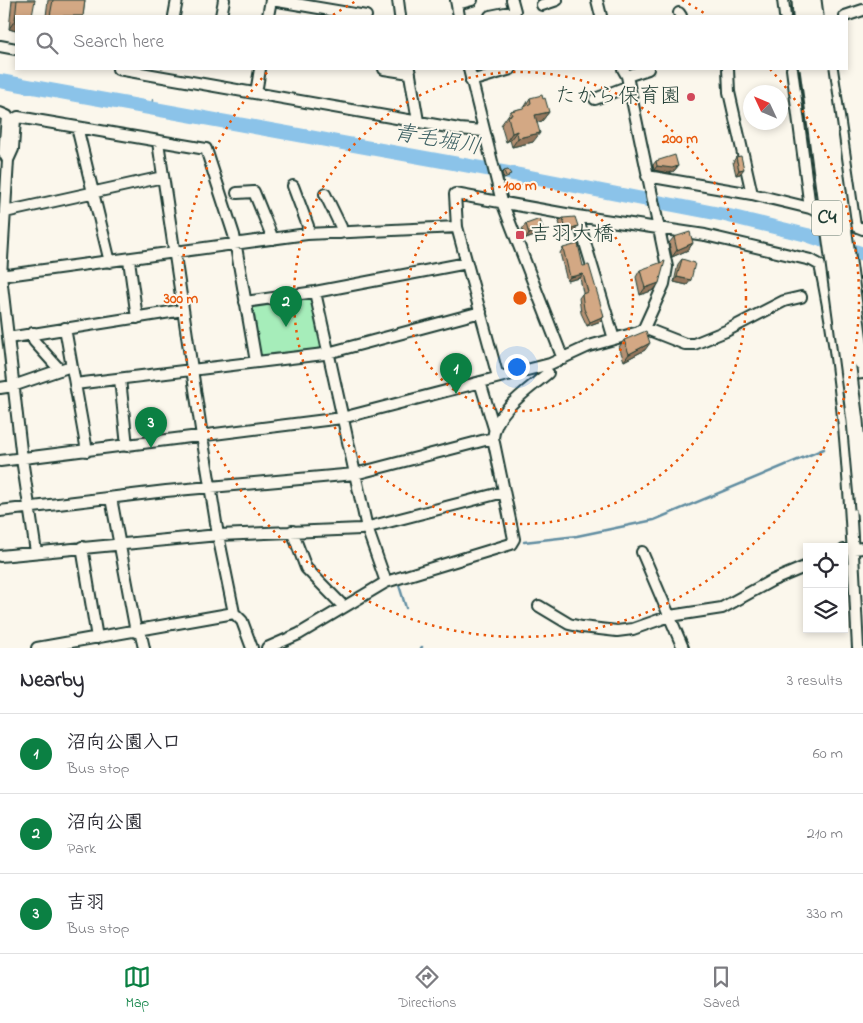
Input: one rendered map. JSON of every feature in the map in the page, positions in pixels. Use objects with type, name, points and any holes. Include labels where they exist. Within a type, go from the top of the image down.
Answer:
[{"type":"highway","points":[[800,0],[802,15]]},
{"type":"highway","points":[[813,0],[815,15]]},
{"type":"highway","name":"C4","points":[[808,70],[855,421],[863,510]]},
{"type":"highway","name":"C4","points":[[821,70],[863,371]]},
{"type":"street","points":[[174,15],[176,0]]},
{"type":"street","points":[[221,15],[224,0]]},
{"type":"street","points":[[268,15],[271,0],[360,15]]},
{"type":"street","points":[[398,0],[400,15]]},
{"type":"street","points":[[459,15],[457,2],[472,0]]},
{"type":"street","points":[[495,15],[515,11],[512,0]]},
{"type":"street","points":[[542,5],[557,0]]},
{"type":"street","points":[[597,0],[601,15]]},
{"type":"street","points":[[783,0],[785,15]]},
{"type":"street","points":[[848,15],[863,10]]},
{"type":"street","points":[[0,46],[15,49]]},
{"type":"street","points":[[130,70],[164,73],[256,93],[483,131]]},
{"type":"street","points":[[256,93],[260,70]]},
{"type":"street","points":[[397,70],[410,71],[418,121]]},
{"type":"street","points":[[469,70],[501,199],[563,359]]},
{"type":"street","points":[[471,80],[507,70]]},
{"type":"street","points":[[595,99],[627,77],[645,70]]},
{"type":"street","points":[[728,70],[730,92],[752,194]]},
{"type":"street","points":[[792,70],[810,208]]},
{"type":"street","points":[[832,70],[859,227]]},
{"type":"street","points":[[0,462],[342,418],[563,359],[589,346],[639,332],[644,328],[667,271],[627,77]]},
{"type":"street","points":[[3,115],[5,212],[1,276],[5,333],[36,552]]},
{"type":"street","points":[[4,159],[12,155],[15,119],[18,117],[206,149],[236,244],[256,362]]},
{"type":"street","points":[[77,127],[110,262]]},
{"type":"street","points":[[158,142],[218,535],[234,613],[242,621],[252,648]]},
{"type":"street","points":[[5,212],[94,194],[163,177]]},
{"type":"street","points":[[647,177],[752,194],[810,208],[859,227]]},
{"type":"street","points":[[293,186],[308,226],[307,234]]},
{"type":"street","points":[[236,193],[254,192],[273,239]]},
{"type":"street","points":[[325,194],[341,227],[341,233]]},
{"type":"street","points":[[498,377],[457,227],[455,194],[501,199],[577,216],[658,226],[744,243],[811,260],[820,265],[826,293],[846,445],[858,648]]},
{"type":"street","points":[[577,216],[614,339]]},
{"type":"street","points":[[1,276],[174,254],[307,234],[457,227]]},
{"type":"street","points":[[130,260],[137,318]]},
{"type":"street","points":[[245,302],[315,292],[467,263]]},
{"type":"street","points":[[826,293],[830,288],[859,284],[863,286]]},
{"type":"street","points":[[315,292],[367,528],[386,582]]},
{"type":"street","points":[[644,328],[685,344],[694,344],[726,331],[784,301],[801,297]]},
{"type":"street","points":[[5,333],[33,334],[183,310]]},
{"type":"street","points":[[75,384],[329,352],[481,312]]},
{"type":"street","points":[[65,328],[88,451]]},
{"type":"street","points":[[33,334],[34,340],[60,370]]},
{"type":"street","points":[[0,388],[13,386],[71,366]]},
{"type":"street","points":[[837,376],[863,371]]},
{"type":"street","points":[[0,510],[211,487],[355,474],[494,433],[513,403],[548,373]]},
{"type":"street","points":[[120,379],[127,446]]},
{"type":"street","points":[[267,648],[299,634],[386,582],[510,544],[514,539],[494,433],[480,382]]},
{"type":"street","points":[[0,556],[218,535],[367,528],[504,492]]},
{"type":"street","points":[[111,498],[138,632],[144,648]]},
{"type":"street","points":[[292,531],[306,568],[344,606]]},
{"type":"street","points":[[82,547],[97,638]]},
{"type":"street","points":[[642,552],[684,648]]},
{"type":"street","points":[[539,606],[569,624],[598,630],[633,629],[670,616],[722,608],[771,581],[803,568]]},
{"type":"street","points":[[37,648],[76,645],[97,638],[234,613]]},
{"type":"green space","points":[[310,296],[324,346],[321,349],[261,358],[258,355],[250,308],[252,305]]},
{"type":"building","points":[[17,0],[35,0],[32,15],[16,15]]},
{"type":"building","points":[[53,0],[85,0],[83,15],[50,15]]},
{"type":"building","points":[[542,95],[543,99],[545,98],[549,112],[535,115],[540,133],[518,138],[517,131],[512,133],[508,116],[512,115],[511,111],[523,108],[531,103],[530,98]]},
{"type":"building","points":[[675,155],[678,166],[672,168],[657,166],[656,161]]},
{"type":"building","points":[[741,156],[744,169],[739,170],[736,157]]},
{"type":"building","points":[[508,170],[511,174],[506,176],[504,171]]},
{"type":"building","points":[[575,217],[578,226],[566,230],[563,218]]},
{"type":"building","points":[[540,219],[543,229],[529,234],[526,224]]},
{"type":"building","points":[[690,232],[693,243],[677,250],[674,237]]},
{"type":"building","points":[[578,244],[583,266],[589,265],[604,316],[590,322],[584,309],[582,294],[588,292],[583,274],[570,277],[563,248]]},
{"type":"building","points":[[682,259],[695,263],[691,280],[677,277]]},
{"type":"building","points":[[665,261],[659,283],[645,288],[640,270]]},
{"type":"building","points":[[646,331],[650,343],[629,354],[624,340]]},
{"type":"waterway","name":"青毛堀川","points":[[0,81],[519,175],[725,215],[807,235],[863,254]]},
{"type":"waterway","points":[[152,109],[153,100]]},
{"type":"waterway","points":[[524,542],[577,536],[654,520],[824,449]]},
{"type":"waterway","points":[[398,582],[406,608]]},
{"type":"place","name":"たから保育園","points":[[691,97]]},
{"type":"place","name":"吉羽大橋","points":[[520,235]]},
{"type":"place","name":"沼向公園","points":[[286,327]]},
{"type":"place","name":"沼向公園入口","points":[[456,394]]},
{"type":"place","name":"吉羽","points":[[151,448]]}]
